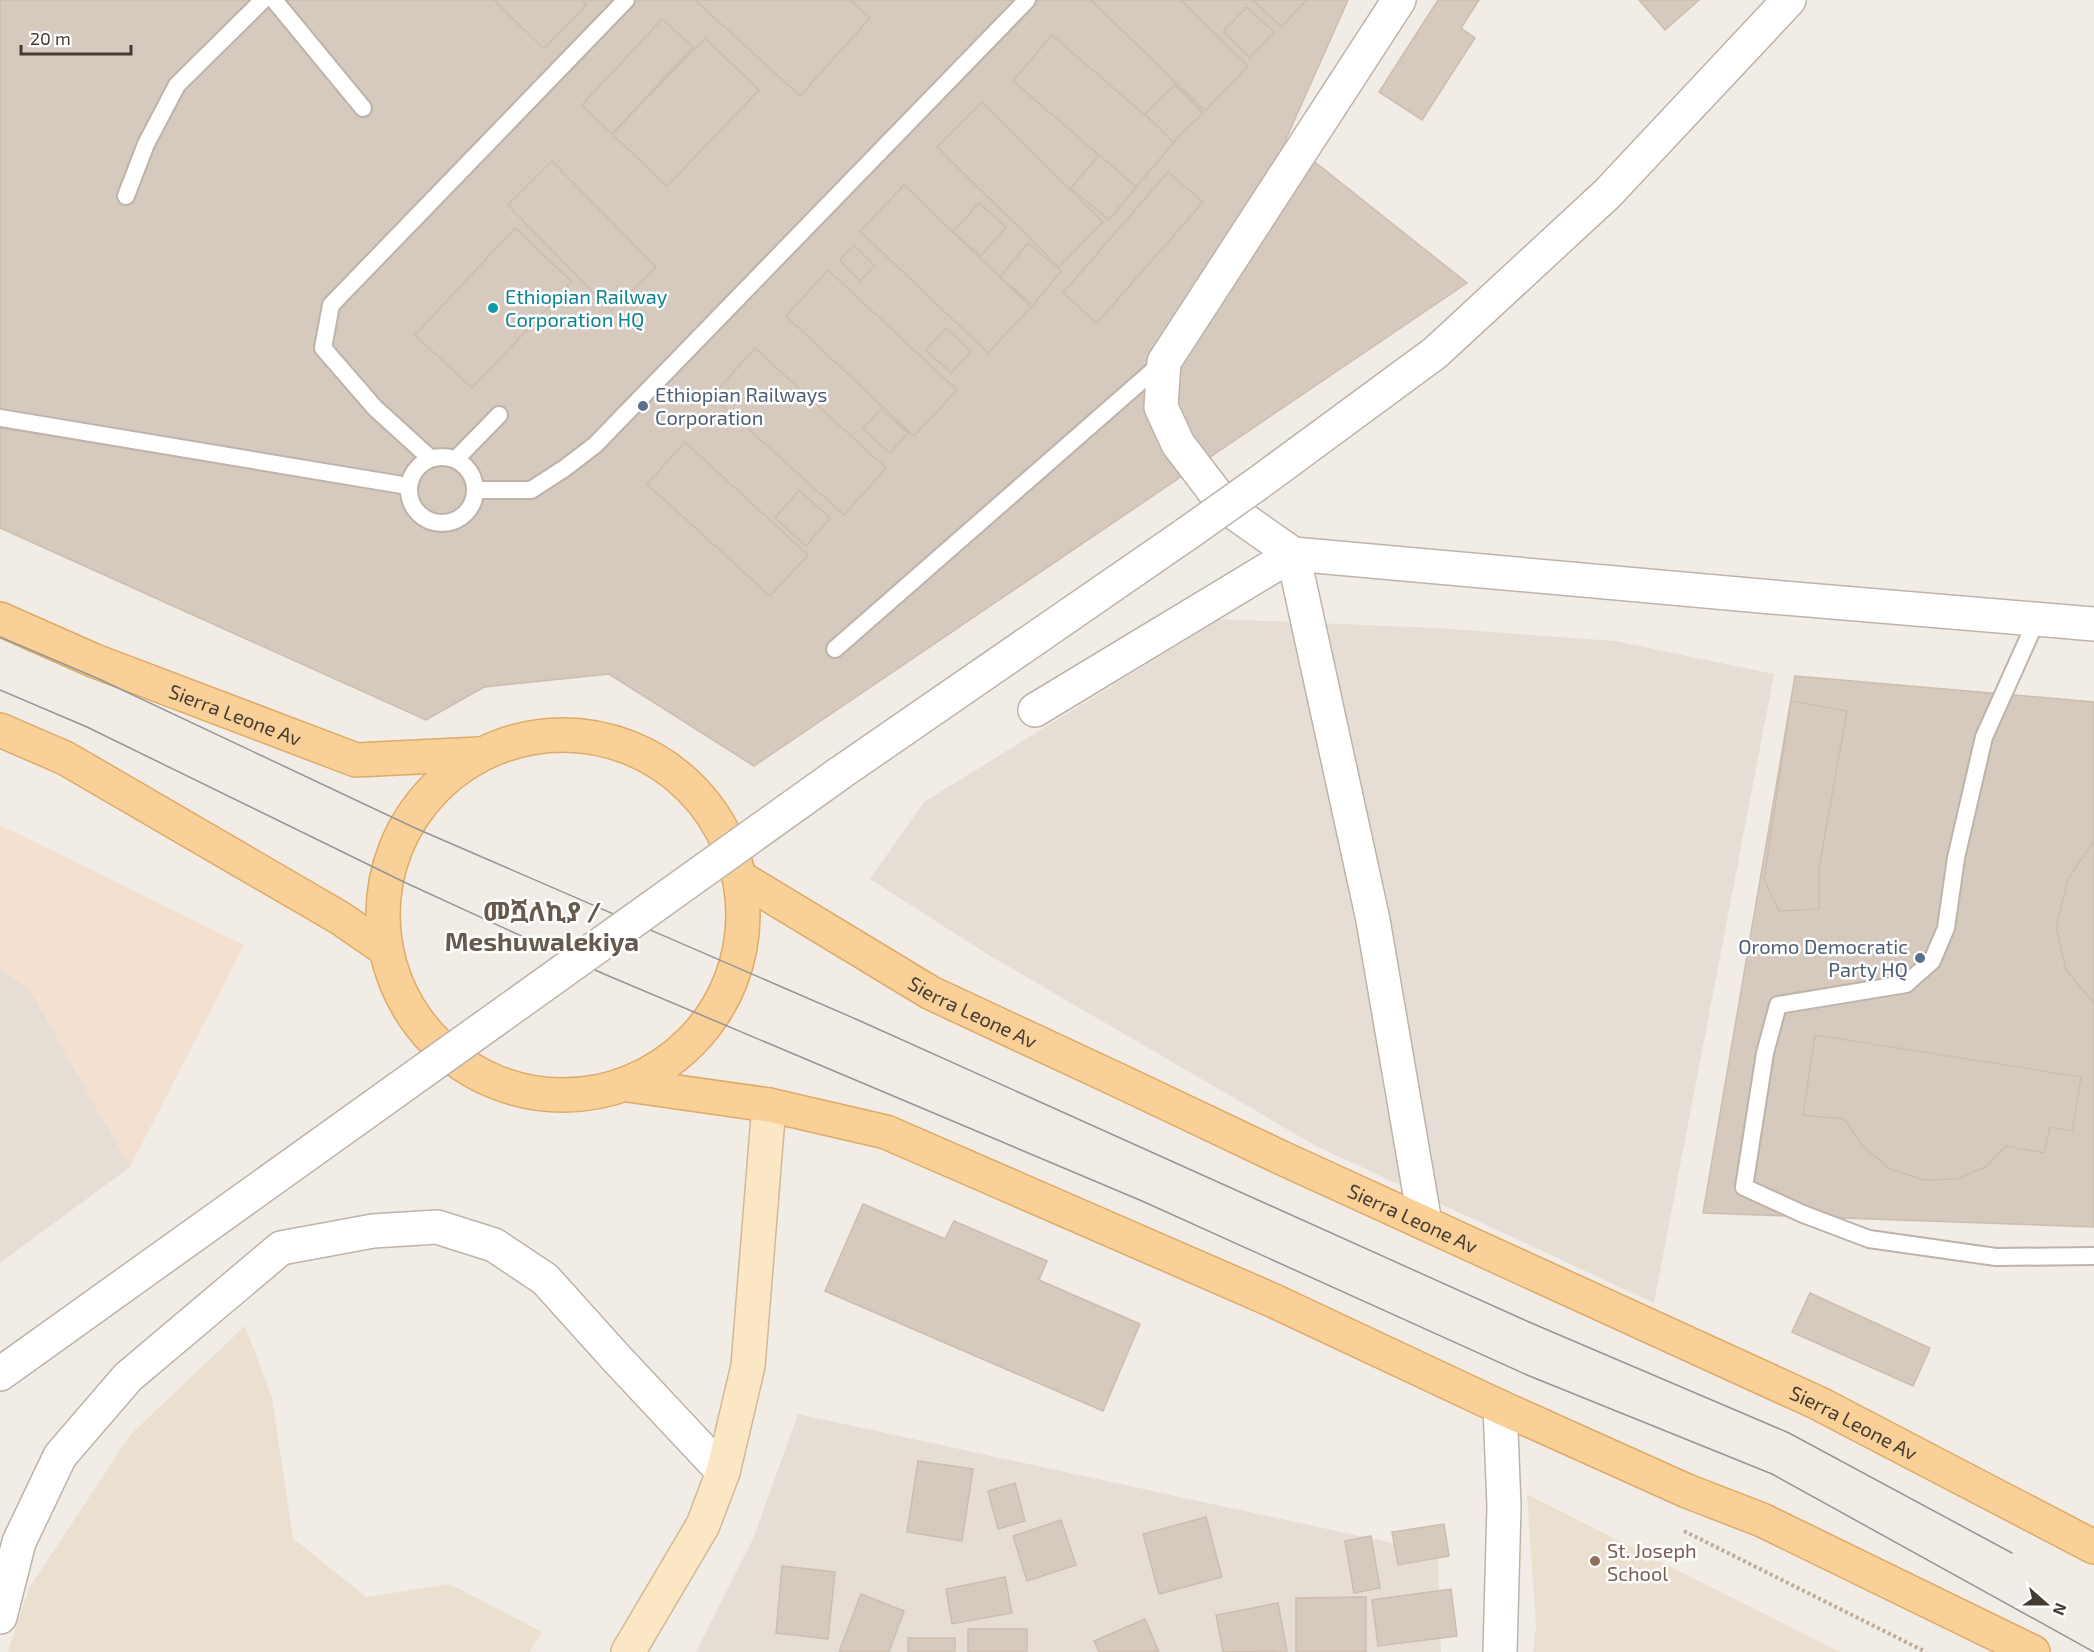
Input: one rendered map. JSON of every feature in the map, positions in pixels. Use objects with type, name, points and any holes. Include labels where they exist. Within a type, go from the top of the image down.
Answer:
[{"type":"main road","name":"Sierra Leone Av","points":[[0,620],[95,661],[356,760],[479,754]]},
{"type":"main road","points":[[0,730],[65,758],[340,918],[385,950]]},
{"type":"main road","points":[[628,1085],[682,1052],[722,1002],[743,942],[741,878],[715,816],[670,768],[610,739],[543,734],[479,754],[433,789],[400,836],[384,892],[385,950],[416,1022],[474,1075],[550,1097],[628,1085],[769,1105],[886,1132],[1272,1300],[1500,1407],[1687,1491],[1762,1520],[2033,1652]]},
{"type":"main road","name":"Sierra Leone Av","points":[[741,878],[931,993],[1282,1158],[1818,1402],[2094,1546]]},
{"type":"street","points":[[1399,0],[1164,362],[1161,407],[1178,444],[1226,507],[1293,554],[2094,624]]},
{"type":"street","points":[[0,1374],[840,773],[1257,484],[1435,353],[1607,194],[1789,0]]},
{"type":"street","points":[[1035,710],[1293,554]]},
{"type":"street","points":[[1293,554],[1372,920],[1425,1223]]},
{"type":"street","points":[[628,1652],[703,1525],[723,1472],[748,1366],[769,1105]]},
{"type":"street","points":[[0,1617],[20,1542],[60,1456],[128,1377],[281,1248],[373,1231],[437,1227],[494,1245],[545,1279],[723,1472]]},
{"type":"street","points":[[1500,1407],[1504,1506],[1500,1652]]},
{"type":"lane","points":[[126,196],[146,144],[177,85],[263,0]]},
{"type":"lane","points":[[274,0],[363,108]]},
{"type":"lane","points":[[430,458],[375,408],[323,348],[331,305],[626,0]]},
{"type":"lane","points":[[476,490],[531,490],[595,445],[1028,0]]},
{"type":"lane","points":[[834,649],[1164,362]]},
{"type":"lane","points":[[456,459],[499,415]]},
{"type":"lane","points":[[0,418],[408,486]]},
{"type":"lane","points":[[443,456],[456,459],[467,466],[473,477],[476,490],[472,503],[465,514],[454,521],[441,524],[428,520],[417,513],[411,502],[408,486],[411,476],[419,465],[430,458],[443,456]]},
{"type":"lane","points":[[2037,619],[1984,737],[1956,858],[1946,928],[1932,961],[1906,984],[1778,1005],[1766,1053],[1744,1187],[1803,1214],[1869,1239],[1996,1257],[2094,1256]]},
{"type":"shaded area","points":[[1220,619],[1436,628],[1615,641],[1774,674],[1654,1303],[1316,1146],[987,954],[870,879],[924,802]]},
{"type":"shaded area","points":[[0,825],[244,945],[130,1167],[29,988],[0,970]]},
{"type":"shaded area","points":[[0,970],[29,988],[130,1167],[0,1263]]},
{"type":"shaded area","points":[[245,1326],[272,1398],[293,1538],[366,1597],[450,1584],[542,1632],[530,1652],[8,1652],[29,1588],[131,1434]]},
{"type":"shaded area","points":[[798,1414],[1438,1553],[1441,1652],[696,1652],[753,1539]]},
{"type":"shaded area","name":"St. Joseph School","points":[[1527,1495],[1840,1652],[1533,1652],[1536,1626]]},
{"type":"building","name":"Ethiopian Railways Corporation","points":[[0,0],[1348,0],[1286,139],[1467,283],[754,766],[609,674],[484,687],[426,720],[0,528]]},
{"type":"building","points":[[494,0],[582,0],[586,5],[544,49]]},
{"type":"building","points":[[695,0],[850,0],[870,18],[800,96]]},
{"type":"building","points":[[1091,0],[1181,0],[1248,66],[1205,111]]},
{"type":"building","points":[[1252,0],[1306,0],[1282,27]]},
{"type":"building","points":[[1438,0],[1479,0],[1461,28],[1475,38],[1422,120],[1379,92]]},
{"type":"building","points":[[1639,0],[1699,0],[1665,30]]},
{"type":"building","points":[[1247,7],[1274,32],[1250,57],[1223,32]]},
{"type":"building","points":[[662,19],[693,47],[612,134],[582,105]]},
{"type":"building","points":[[1052,35],[1175,141],[1136,187],[1013,81]]},
{"type":"building","points":[[705,38],[759,90],[667,186],[612,134]]},
{"type":"building","points":[[1175,85],[1203,113],[1173,142],[1145,114]]},
{"type":"building","points":[[982,102],[1103,222],[1059,267],[937,147]]},
{"type":"building","points":[[1099,155],[1136,187],[1109,220],[1071,188]]},
{"type":"building","points":[[552,161],[656,267],[611,311],[508,205]]},
{"type":"building","points":[[1168,172],[1203,202],[1097,323],[1063,293]]},
{"type":"building","points":[[904,185],[1031,307],[988,353],[860,231]]},
{"type":"building","points":[[979,203],[1006,227],[981,256],[953,232]]},
{"type":"building","name":"Ethiopian Railway Corporation HQ","points":[[515,228],[572,282],[472,388],[415,335]]},
{"type":"building","points":[[1028,243],[1061,271],[1033,305],[1000,277]]},
{"type":"building","points":[[854,245],[875,266],[860,281],[840,260]]},
{"type":"building","points":[[828,270],[957,390],[914,436],[786,316]]},
{"type":"building","points":[[946,328],[971,351],[951,373],[926,350]]},
{"type":"building","points":[[755,348],[886,468],[844,515],[712,396]]},
{"type":"building","points":[[881,409],[908,433],[890,453],[863,429]]},
{"type":"building","points":[[685,442],[808,555],[770,596],[647,484]]},
{"type":"building","points":[[799,490],[830,518],[806,546],[775,518]]},
{"type":"building","name":"Oromo Democratic Party HQ","points":[[1795,676],[2094,702],[2094,1227],[1703,1213]]},
{"type":"building","points":[[1791,701],[1847,711],[1819,868],[1819,909],[1779,911],[1764,879]]},
{"type":"building","points":[[2094,841],[2094,1003],[2066,970],[2056,927],[2068,879]]},
{"type":"building","points":[[1815,1035],[2081,1077],[2072,1131],[2050,1127],[2044,1153],[2006,1146],[1987,1166],[1957,1179],[1924,1180],[1890,1169],[1862,1145],[1844,1119],[1803,1115]]},
{"type":"building","points":[[863,1204],[945,1239],[954,1221],[1047,1261],[1039,1280],[1140,1324],[1103,1411],[825,1291]]},
{"type":"building","points":[[1810,1293],[1930,1348],[1913,1386],[1792,1332]]},
{"type":"building","points":[[918,1461],[973,1469],[962,1541],[907,1532]]},
{"type":"building","points":[[1015,1483],[1025,1521],[998,1529],[988,1491]]},
{"type":"building","points":[[1206,1517],[1222,1577],[1159,1594],[1143,1534]]},
{"type":"building","points":[[1061,1520],[1076,1565],[1027,1581],[1013,1536]]},
{"type":"building","points":[[1444,1524],[1449,1556],[1398,1565],[1392,1532]]},
{"type":"building","points":[[1371,1536],[1380,1588],[1354,1593],[1345,1541]]},
{"type":"building","points":[[782,1566],[835,1572],[828,1639],[776,1633]]},
{"type":"building","points":[[1005,1577],[1012,1613],[952,1624],[946,1589]]},
{"type":"building","points":[[1451,1589],[1457,1636],[1378,1646],[1372,1600]]},
{"type":"building","points":[[861,1594],[904,1611],[889,1652],[839,1652]]},
{"type":"building","points":[[1366,1597],[1366,1652],[1296,1652],[1296,1598]]},
{"type":"building","points":[[1278,1603],[1287,1651],[1223,1652],[1216,1615]]},
{"type":"building","points":[[1145,1619],[1159,1652],[1099,1652],[1094,1641]]},
{"type":"building","points":[[968,1629],[1027,1629],[1027,1652],[968,1652]]},
{"type":"building","points":[[908,1638],[955,1638],[955,1652],[908,1652]]},
{"type":"tram line","points":[[0,637],[99,679],[415,828],[858,1020],[1529,1322],[1789,1433],[2012,1553]]},
{"type":"tram line","points":[[0,690],[87,727],[404,882],[604,974],[1142,1201],[1527,1375],[1772,1474],[2094,1652]]},
{"type":"place","name":"Ethiopian Railway Corporation HQ","points":[[493,308]]},
{"type":"place","name":"Ethiopian Railways Corporation","points":[[643,406]]},
{"type":"place","name":"Oromo Democratic Party HQ","points":[[1920,958]]},
{"type":"place","name":"St. Joseph School","points":[[1595,1561]]},
{"type":"district","name":"መሿለኪያ / Meshuwalekiya","points":[[542,925]]}]
